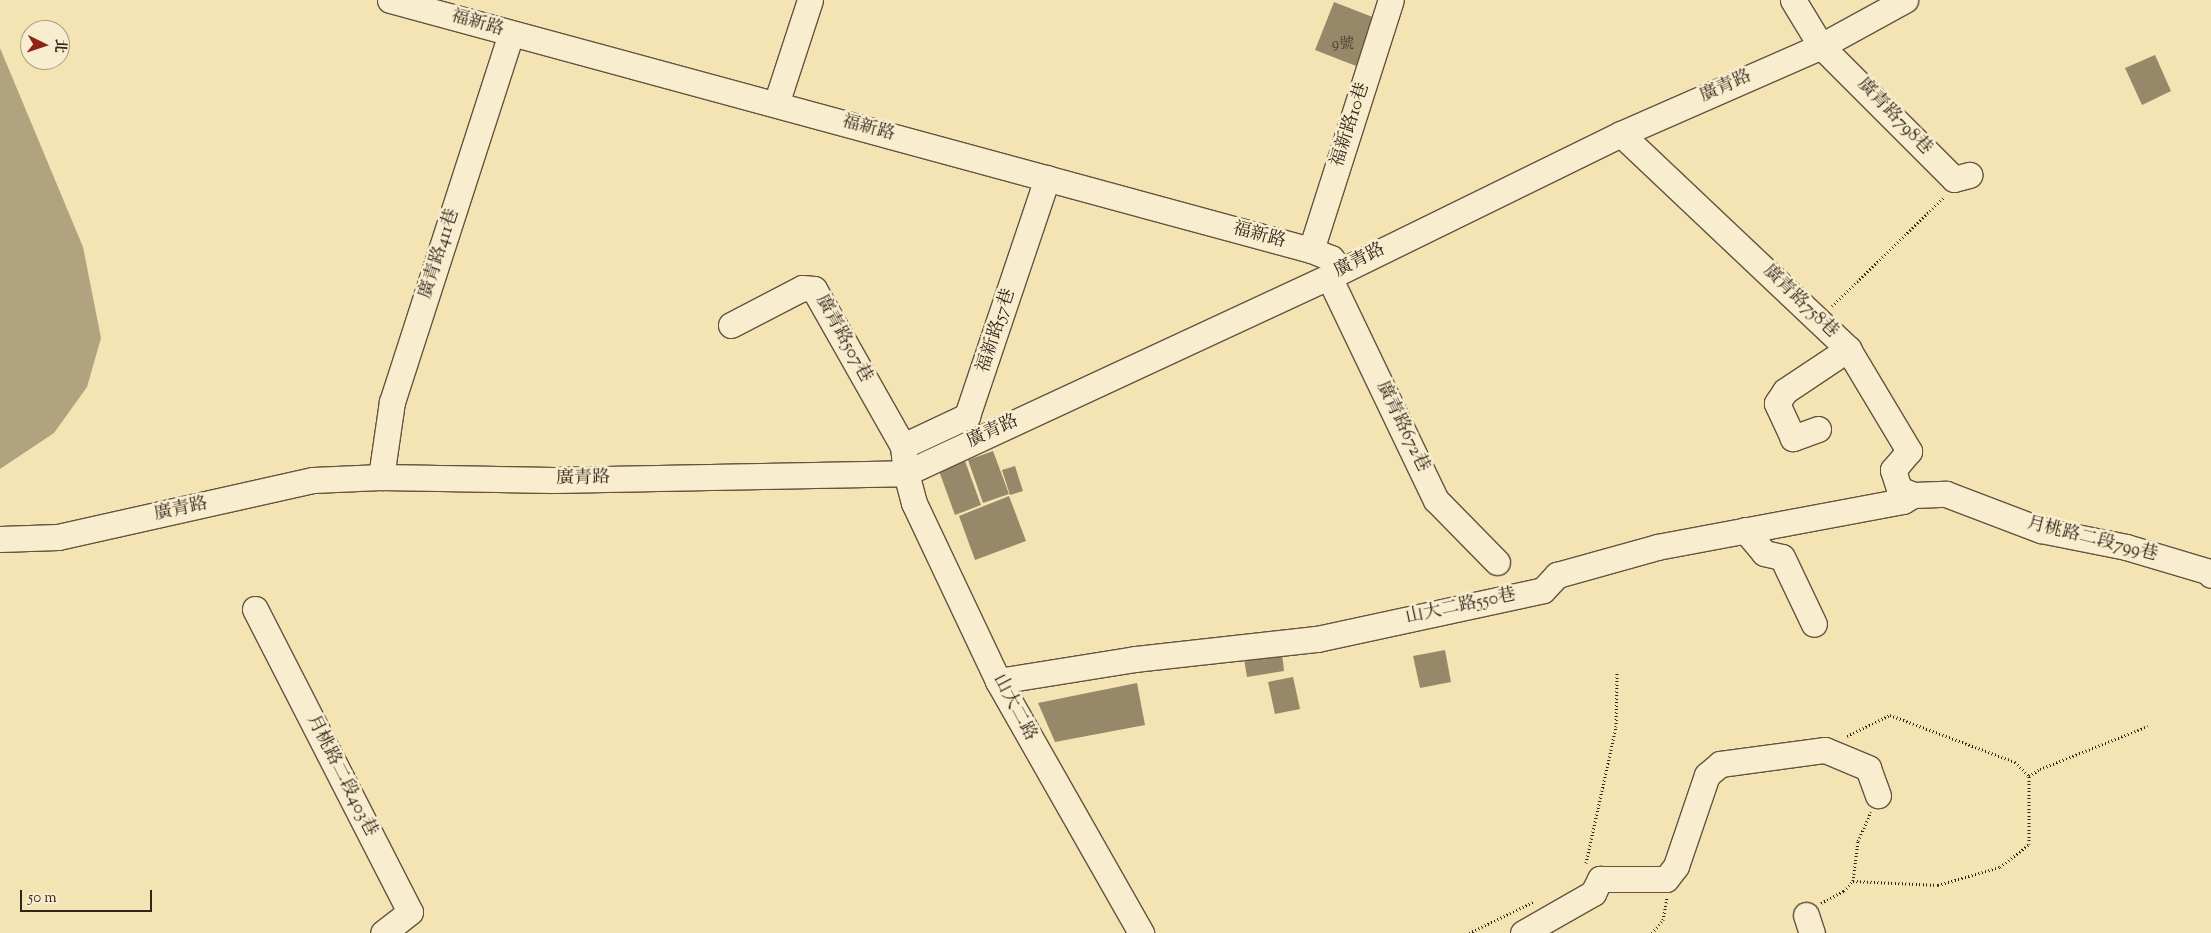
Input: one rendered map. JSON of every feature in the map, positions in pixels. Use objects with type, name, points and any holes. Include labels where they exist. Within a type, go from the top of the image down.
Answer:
[{"type":"street","name":"福新路","points":[[390,0],[1311,250],[1331,258],[1334,273]]},
{"type":"street","points":[[776,104],[810,0]]},
{"type":"street","name":"福新路10巷","points":[[1311,250],[1391,0]]},
{"type":"street","name":"廣青路798巷","points":[[1793,0],[1821,46],[1961,177]]},
{"type":"street","name":"廣青路","points":[[0,539],[58,537],[313,480],[381,477],[553,480],[906,473],[1334,273],[1621,134],[1821,46],[1905,0]]},
{"type":"street","name":"廣青路411巷","points":[[381,477],[392,402],[511,34]]},
{"type":"street","name":"廣青路758巷","points":[[1621,134],[1819,318],[1848,349],[1909,451],[1893,470],[1899,489],[1913,495]]},
{"type":"street","name":"福新路57巷","points":[[903,446],[966,416],[972,406],[1047,178]]},
{"type":"street","name":"廣青路672巷","points":[[1334,273],[1436,500],[1497,562]]},
{"type":"street","name":"廣青路507巷","points":[[730,325],[802,288],[814,289],[903,446],[906,473]]},
{"type":"street","points":[[1818,429],[1793,438],[1777,403],[1785,391],[1848,349]]},
{"type":"street","name":"山大二路","points":[[906,473],[914,503],[998,681],[1141,933]]},
{"type":"street","name":"月桃路二段799巷","points":[[1913,495],[1946,494],[2041,530],[2126,547],[2211,575]]},
{"type":"street","name":"山大二路550巷","points":[[998,681],[1135,659],[1317,638],[1542,590],[1557,575],[1657,547],[1903,501],[1913,495]]},
{"type":"street","points":[[1744,530],[1764,553],[1782,557],[1814,624]]},
{"type":"street","name":"月桃路二段403巷","points":[[255,609],[410,912],[383,933]]},
{"type":"street","points":[[1522,933],[1593,893],[1600,879],[1671,872],[1707,775],[1720,764],[1825,750],[1868,768],[1878,795]]},
{"type":"path","points":[[1819,318],[1952,189],[1961,177]]},
{"type":"path","points":[[1585,867],[1616,727],[1617,673]]},
{"type":"path","points":[[1825,750],[1861,726],[1890,715],[2015,762],[2029,776],[2029,844],[2000,867],[1938,884],[1853,881]]},
{"type":"path","points":[[2029,776],[2148,726]]},
{"type":"path","points":[[1809,924],[1853,881],[1858,841],[1878,795]]},
{"type":"path","points":[[1652,933],[1663,920],[1671,872]]},
{"type":"path","points":[[1468,933],[1521,905],[1544,898]]},
{"type":"shaded area","points":[[0,48],[83,247],[101,338],[87,387],[54,433],[0,469]]},
{"type":"building","points":[[1334,2],[1375,18],[1356,66],[1315,50]]},
{"type":"building","points":[[2155,55],[2171,91],[2142,105],[2125,68]]},
{"type":"building","points":[[993,451],[1009,494],[983,503],[968,460]]},
{"type":"building","points":[[965,461],[981,505],[955,515],[939,471]]},
{"type":"building","points":[[1015,466],[1023,491],[1010,495],[1002,470]]},
{"type":"building","points":[[1009,496],[1026,541],[975,560],[959,516]]},
{"type":"building","points":[[1445,650],[1451,682],[1420,688],[1413,656]]},
{"type":"building","points":[[1282,653],[1284,671],[1247,677],[1244,659]]},
{"type":"building","points":[[1293,677],[1300,709],[1275,714],[1268,682]]},
{"type":"building","points":[[1137,683],[1145,725],[1055,742],[1038,703]]}]
